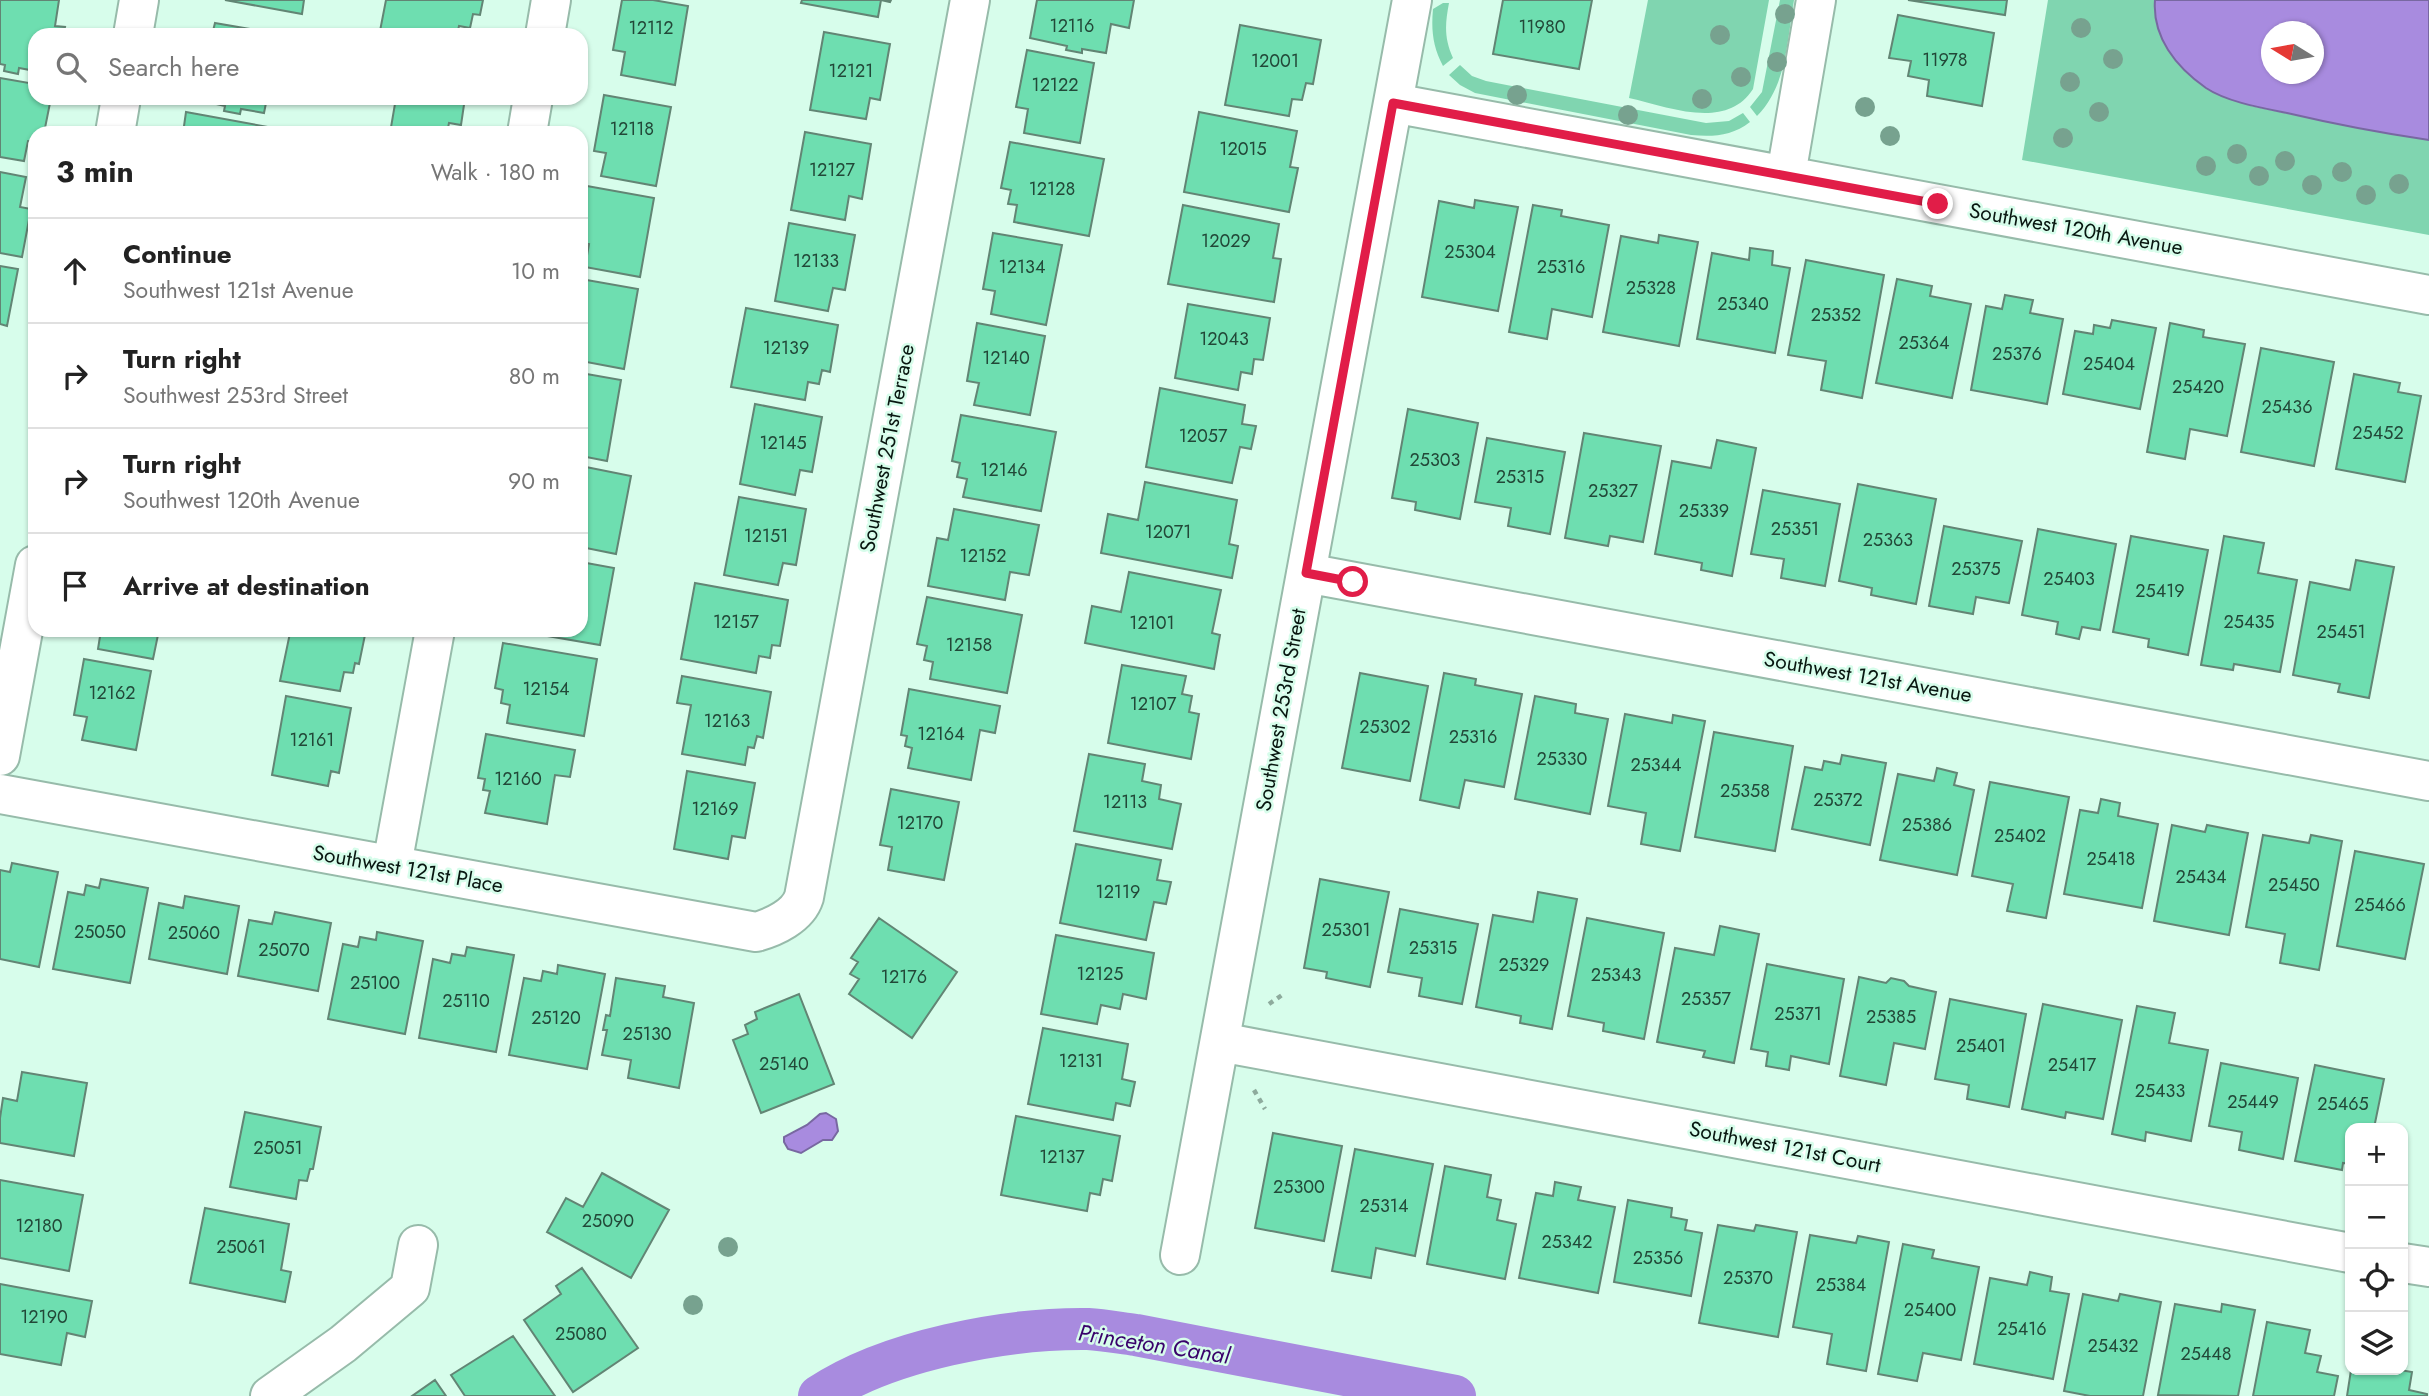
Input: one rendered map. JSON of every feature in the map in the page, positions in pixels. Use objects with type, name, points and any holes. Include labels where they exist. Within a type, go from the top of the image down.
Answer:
[{"type":"street","points":[[134,28],[139,0]]},
{"type":"street","points":[[546,28],[551,0]]},
{"type":"street","name":"Southwest 251st Terrace","points":[[804,897],[970,0]]},
{"type":"street","name":"Southwest 253rd Street","points":[[1180,1255],[1412,0]]},
{"type":"street","points":[[1786,175],[1816,0]]},
{"type":"street","name":"Southwest 120th Avenue","points":[[1393,103],[2429,295]]},
{"type":"street","points":[[116,126],[120,105]]},
{"type":"street","points":[[528,126],[532,105]]},
{"type":"street","name":"Southwest 121st Avenue","points":[[1306,573],[2429,781]]},
{"type":"street","points":[[0,756],[28,603]]},
{"type":"street","points":[[391,865],[434,637]]},
{"type":"street","name":"Southwest 121st Place","points":[[0,794],[756,932],[790,916],[804,897]]},
{"type":"street","name":"Southwest 121st Court","points":[[1220,1042],[2345,1252]]},
{"type":"street","points":[[270,1396],[343,1344],[410,1288],[418,1244]]},
{"type":"street","points":[[2408,1263],[2429,1267]]},
{"type":"path","points":[[1269,1004],[1284,993]]},
{"type":"path","points":[[1253,1090],[1265,1109]]},
{"type":"green space","points":[[1648,0],[1769,0],[1753,89],[1742,102],[1712,113],[1696,113],[1629,98]]},
{"type":"green space","points":[[1780,0],[1794,0],[1784,62],[1774,91],[1757,116],[1750,107],[1762,92]]},
{"type":"green space","points":[[2048,0],[2155,0],[2154,8],[2208,89],[2251,106],[2429,140],[2429,235],[2022,160]]},
{"type":"green space","points":[[1443,3],[1449,3],[1446,31],[1453,58],[1443,66],[1435,45],[1432,25],[1433,9]]},
{"type":"green space","points":[[1460,65],[1472,76],[1486,81],[1706,123],[1729,121],[1743,113],[1750,122],[1722,134],[1691,135],[1475,93],[1449,75]]},
{"type":"shaded area","points":[[2155,0],[2429,0],[2429,140],[2256,107],[2214,93],[2195,80],[2176,61],[2157,26]]},
{"type":"shaded area","points":[[826,1113],[836,1119],[838,1131],[832,1140],[823,1140],[801,1153],[788,1149],[784,1137],[807,1125],[820,1114]]},
{"type":"building","points":[[0,0],[59,0],[55,26],[65,28],[28,28],[28,70],[19,68],[18,74],[4,71],[5,65],[0,64]]},
{"type":"building","points":[[225,0],[304,0],[302,14]]},
{"type":"building","points":[[386,0],[483,0],[480,15],[473,14],[470,28],[381,28]]},
{"type":"building","points":[[622,0],[653,0],[688,6],[675,85],[621,75],[625,52],[613,50]]},
{"type":"building","points":[[802,0],[881,0],[878,17],[801,3]]},
{"type":"building","points":[[1037,0],[1134,0],[1129,28],[1111,24],[1106,53],[1082,49],[1082,53],[1066,50],[1067,46],[1030,38]]},
{"type":"building","points":[[1503,0],[1592,0],[1579,69],[1493,54]]},
{"type":"building","points":[[1908,0],[2007,0],[2005,15]]},
{"type":"building","points":[[1898,15],[1994,33],[1982,106],[1927,96],[1929,80],[1908,76],[1911,61],[1889,58]]},
{"type":"building","points":[[215,23],[244,28],[214,28]]},
{"type":"building","points":[[1240,25],[1321,40],[1313,84],[1306,83],[1302,100],[1292,99],[1289,116],[1225,105]]},
{"type":"building","points":[[824,32],[890,44],[880,100],[870,98],[866,119],[810,110]]},
{"type":"building","points":[[1027,50],[1094,63],[1080,143],[1024,133],[1028,109],[1016,107]]},
{"type":"building","points":[[0,78],[28,83],[28,105],[50,105],[45,126],[28,126],[24,161],[0,157]]},
{"type":"building","points":[[604,95],[671,107],[656,186],[601,176],[606,153],[594,151]]},
{"type":"building","points":[[221,105],[266,105],[264,113],[241,109],[240,114],[224,111],[225,106]]},
{"type":"building","points":[[395,105],[464,105],[461,125],[449,123],[448,126],[391,126]]},
{"type":"building","points":[[186,112],[263,126],[184,126]]},
{"type":"building","points":[[1199,112],[1297,131],[1290,167],[1298,168],[1289,212],[1184,192]]},
{"type":"building","points":[[805,132],[871,144],[862,199],[849,196],[845,220],[791,210]]},
{"type":"building","points":[[1010,142],[1104,159],[1089,236],[1014,222],[1017,205],[1008,204],[1011,190],[1001,188]]},
{"type":"building","points":[[0,172],[26,177],[20,207],[28,208],[28,225],[22,257],[0,253]]},
{"type":"building","points":[[588,186],[654,198],[640,277],[588,268]]},
{"type":"building","points":[[1475,200],[1518,207],[1498,311],[1422,297],[1439,201],[1474,208]]},
{"type":"building","points":[[1183,205],[1279,224],[1273,258],[1281,259],[1274,302],[1168,284]]},
{"type":"building","points":[[1533,205],[1562,210],[1561,216],[1609,225],[1592,317],[1552,309],[1547,339],[1509,332]]},
{"type":"building","points":[[789,223],[855,235],[845,290],[833,288],[828,311],[775,301]]},
{"type":"building","points":[[993,233],[1062,245],[1046,325],[991,314],[995,291],[983,289]]},
{"type":"building","points":[[1659,235],[1698,242],[1679,346],[1603,332],[1621,236],[1658,243]]},
{"type":"building","points":[[1750,248],[1773,251],[1772,265],[1790,268],[1775,353],[1697,339],[1712,253],[1749,260]]},
{"type":"building","points":[[1806,260],[1884,275],[1862,398],[1821,390],[1826,361],[1788,355]]},
{"type":"building","points":[[0,266],[18,269],[7,326],[0,324]]},
{"type":"building","points":[[1897,279],[1932,286],[1930,296],[1971,304],[1952,398],[1876,383]]},
{"type":"building","points":[[588,280],[638,289],[624,369],[588,362]]},
{"type":"building","points":[[2005,295],[2033,300],[2030,313],[2063,319],[2047,404],[1971,390],[1986,306],[2002,309]]},
{"type":"building","points":[[1188,304],[1270,318],[1263,360],[1254,359],[1252,374],[1241,372],[1238,390],[1175,378]]},
{"type":"building","points":[[746,308],[838,325],[830,372],[822,370],[819,384],[808,382],[805,400],[731,387]]},
{"type":"building","points":[[2112,320],[2156,328],[2140,409],[2063,394],[2075,331],[2093,334],[2094,325],[2110,328]]},
{"type":"building","points":[[977,323],[1045,336],[1030,415],[974,405],[979,383],[967,381]]},
{"type":"building","points":[[2170,323],[2204,330],[2203,337],[2245,344],[2227,436],[2190,429],[2185,459],[2147,452]]},
{"type":"building","points":[[2261,348],[2334,362],[2314,466],[2241,452]]},
{"type":"building","points":[[588,374],[621,380],[607,461],[588,457]]},
{"type":"building","points":[[2354,374],[2400,383],[2398,392],[2421,396],[2405,482],[2336,469]]},
{"type":"building","points":[[1160,388],[1245,405],[1242,424],[1256,426],[1251,449],[1240,447],[1232,483],[1146,467]]},
{"type":"building","points":[[755,404],[822,417],[812,472],[800,470],[795,495],[740,484]]},
{"type":"building","points":[[1408,409],[1478,423],[1460,519],[1415,510],[1416,502],[1392,498]]},
{"type":"building","points":[[961,415],[1056,432],[1041,511],[963,497],[967,479],[957,477],[960,463],[952,461]]},
{"type":"building","points":[[1584,433],[1661,446],[1643,542],[1610,536],[1608,546],[1565,538]]},
{"type":"building","points":[[1487,438],[1565,452],[1550,534],[1508,526],[1511,508],[1475,502]]},
{"type":"building","points":[[1717,440],[1756,448],[1732,576],[1701,570],[1702,563],[1655,554],[1672,461],[1711,468]]},
{"type":"building","points":[[588,467],[631,476],[616,554],[588,548]]},
{"type":"building","points":[[1145,482],[1237,500],[1229,544],[1238,546],[1232,578],[1101,553],[1108,514],[1138,520]]},
{"type":"building","points":[[1858,484],[1936,499],[1916,604],[1871,595],[1872,588],[1839,581]]},
{"type":"building","points":[[1763,490],[1840,504],[1825,586],[1781,578],[1784,559],[1751,554]]},
{"type":"building","points":[[739,497],[806,509],[796,565],[783,563],[778,585],[724,575]]},
{"type":"building","points":[[954,509],[1039,525],[1029,575],[1010,572],[1005,600],[928,586],[937,538],[948,540]]},
{"type":"building","points":[[1944,526],[2022,541],[2009,603],[1976,597],[1973,614],[1929,606]]},
{"type":"building","points":[[2038,529],[2116,544],[2100,630],[2082,627],[2079,639],[2056,634],[2058,622],[2022,615]]},
{"type":"building","points":[[2131,536],[2208,550],[2188,655],[2148,647],[2149,639],[2113,632]]},
{"type":"building","points":[[2224,536],[2264,543],[2258,573],[2297,580],[2280,672],[2234,664],[2233,670],[2201,665]]},
{"type":"building","points":[[2356,560],[2394,567],[2369,698],[2338,692],[2340,684],[2293,675],[2310,582],[2350,590]]},
{"type":"building","points":[[588,563],[614,568],[600,645],[553,637],[588,637]]},
{"type":"building","points":[[1129,572],[1221,590],[1212,633],[1220,635],[1214,669],[1085,643],[1092,606],[1121,612]]},
{"type":"building","points":[[695,583],[788,600],[780,646],[772,645],[770,658],[759,656],[756,673],[681,659]]},
{"type":"building","points":[[927,597],[1022,615],[1007,693],[930,679],[933,662],[924,660],[927,646],[917,644]]},
{"type":"building","points":[[100,637],[158,637],[153,659],[98,649]]},
{"type":"building","points":[[289,637],[365,637],[359,664],[355,663],[353,673],[344,672],[340,691],[280,681]]},
{"type":"building","points":[[503,643],[597,659],[584,736],[507,723],[510,705],[501,703],[503,690],[495,688]]},
{"type":"building","points":[[84,659],[151,671],[136,750],[82,740],[87,717],[74,715]]},
{"type":"building","points":[[1122,665],[1186,676],[1182,694],[1192,696],[1189,712],[1199,714],[1191,759],[1108,743]]},
{"type":"building","points":[[1360,673],[1428,686],[1410,781],[1342,768]]},
{"type":"building","points":[[1444,673],[1476,679],[1475,685],[1522,694],[1504,787],[1465,780],[1459,808],[1420,800]]},
{"type":"building","points":[[682,676],[771,692],[763,738],[757,736],[754,748],[748,747],[745,765],[682,754],[691,705],[677,703]]},
{"type":"building","points":[[909,689],[1000,706],[995,733],[980,730],[971,780],[908,768],[912,748],[905,746],[907,736],[901,735]]},
{"type":"building","points":[[286,696],[351,708],[339,773],[331,771],[328,786],[272,775]]},
{"type":"building","points":[[1535,696],[1576,704],[1575,713],[1608,719],[1590,814],[1515,799]]},
{"type":"building","points":[[1625,714],[1672,723],[1673,715],[1705,721],[1680,851],[1641,844],[1646,813],[1608,806]]},
{"type":"building","points":[[1714,732],[1793,746],[1775,851],[1695,837]]},
{"type":"building","points":[[486,734],[575,750],[570,777],[555,775],[547,824],[485,813],[490,791],[483,790],[485,779],[478,778]]},
{"type":"building","points":[[1089,754],[1145,764],[1142,781],[1161,785],[1159,799],[1181,804],[1172,849],[1074,831]]},
{"type":"building","points":[[1842,755],[1886,763],[1870,845],[1792,829],[1805,767],[1822,770],[1824,761],[1840,764]]},
{"type":"building","points":[[1937,768],[1957,773],[1954,785],[1974,790],[1957,875],[1880,860],[1898,774],[1934,781]]},
{"type":"building","points":[[687,771],[755,783],[745,838],[732,836],[728,859],[674,849]]},
{"type":"building","points":[[1990,782],[2069,797],[2046,918],[2007,911],[2013,884],[1972,876]]},
{"type":"building","points":[[891,789],[959,802],[944,880],[888,870],[892,847],[880,845]]},
{"type":"building","points":[[2101,799],[2120,803],[2118,816],[2158,824],[2142,908],[2064,894],[2080,810],[2098,813]]},
{"type":"building","points":[[2172,825],[2205,832],[2207,825],[2248,833],[2229,935],[2154,921]]},
{"type":"building","points":[[2263,835],[2309,843],[2311,835],[2342,841],[2319,970],[2280,963],[2285,934],[2246,927]]},
{"type":"building","points":[[1076,844],[1161,860],[1157,880],[1171,882],[1166,904],[1154,902],[1146,940],[1060,923]]},
{"type":"building","points":[[2355,851],[2424,864],[2405,959],[2337,946]]},
{"type":"building","points":[[12,863],[58,872],[39,967],[0,959],[0,870],[10,872]]},
{"type":"building","points":[[101,879],[148,888],[130,983],[53,969],[68,892],[84,895],[86,885],[99,888]]},
{"type":"building","points":[[1320,879],[1389,892],[1370,987],[1326,978],[1327,972],[1304,968]]},
{"type":"building","points":[[1538,892],[1577,899],[1552,1029],[1520,1023],[1521,1016],[1476,1007],[1493,915],[1533,922]]},
{"type":"building","points":[[185,896],[239,906],[227,974],[149,959],[159,903],[183,908]]},
{"type":"building","points":[[1400,909],[1478,924],[1462,1004],[1419,996],[1422,978],[1388,972]]},
{"type":"building","points":[[275,912],[331,923],[318,991],[238,976],[249,920],[272,924]]},
{"type":"building","points":[[879,918],[957,972],[912,1038],[849,994],[859,979],[850,974],[858,962],[851,958]]},
{"type":"building","points":[[1587,918],[1664,933],[1644,1039],[1603,1031],[1604,1023],[1568,1016]]},
{"type":"building","points":[[1720,926],[1759,934],[1734,1063],[1703,1057],[1705,1051],[1657,1042],[1675,948],[1714,955]]},
{"type":"building","points":[[377,932],[423,941],[405,1034],[328,1019],[343,944],[358,947],[360,937],[376,940]]},
{"type":"building","points":[[1056,935],[1154,953],[1146,999],[1123,994],[1120,1009],[1101,1005],[1097,1024],[1041,1014]]},
{"type":"building","points":[[467,947],[514,955],[496,1052],[419,1038],[433,959],[450,963],[452,954],[465,956]]},
{"type":"building","points":[[1767,964],[1844,979],[1829,1064],[1791,1056],[1789,1070],[1766,1066],[1768,1052],[1751,1049]]},
{"type":"building","points":[[558,965],[605,974],[587,1069],[509,1055],[524,978],[541,981],[543,971],[557,974]]},
{"type":"building","points":[[1859,977],[1886,983],[1891,978],[1904,981],[1909,986],[1936,992],[1925,1049],[1894,1043],[1886,1085],[1840,1076]]},
{"type":"building","points":[[616,978],[665,986],[663,997],[694,1003],[679,1088],[628,1078],[631,1060],[602,1055],[607,1030],[603,1030],[606,1015],[610,1016]]},
{"type":"building","points":[[799,994],[834,1084],[761,1113],[733,1040],[748,1034],[745,1025],[757,1019],[755,1012]]},
{"type":"building","points":[[1950,999],[2026,1014],[2009,1107],[1967,1099],[1969,1085],[1935,1079]]},
{"type":"building","points":[[2043,1004],[2122,1020],[2103,1119],[2066,1112],[2065,1118],[2022,1109]]},
{"type":"building","points":[[2137,1006],[2175,1013],[2169,1043],[2208,1050],[2191,1141],[2146,1132],[2145,1141],[2112,1134]]},
{"type":"building","points":[[1043,1028],[1128,1044],[1122,1079],[1135,1082],[1130,1106],[1116,1103],[1113,1120],[1028,1104]]},
{"type":"building","points":[[2221,1063],[2298,1078],[2283,1159],[2239,1150],[2242,1132],[2209,1126]]},
{"type":"building","points":[[2315,1065],[2384,1079],[2375,1123],[2345,1123],[2345,1163],[2342,1170],[2295,1161]]},
{"type":"building","points":[[22,1072],[87,1083],[74,1156],[0,1143],[3,1098],[17,1101]]},
{"type":"building","points":[[245,1112],[321,1127],[313,1169],[310,1169],[307,1181],[299,1180],[296,1199],[230,1187]]},
{"type":"building","points":[[1016,1116],[1120,1136],[1112,1181],[1103,1179],[1100,1195],[1090,1193],[1087,1211],[1001,1195]]},
{"type":"building","points":[[1273,1133],[1342,1146],[1324,1241],[1255,1228]]},
{"type":"building","points":[[1355,1149],[1433,1164],[1415,1256],[1376,1248],[1371,1278],[1332,1271]]},
{"type":"building","points":[[1445,1166],[1491,1175],[1487,1197],[1501,1200],[1497,1220],[1516,1224],[1505,1279],[1427,1264]]},
{"type":"building","points":[[602,1173],[669,1210],[631,1278],[547,1232],[566,1198],[583,1207]]},
{"type":"building","points":[[0,1180],[83,1195],[69,1271],[0,1258]]},
{"type":"building","points":[[1555,1182],[1581,1187],[1578,1200],[1615,1207],[1598,1293],[1519,1278],[1536,1193],[1553,1196]]},
{"type":"building","points":[[1628,1200],[1672,1208],[1671,1217],[1687,1220],[1685,1230],[1702,1233],[1691,1296],[1614,1282]]},
{"type":"building","points":[[205,1208],[289,1224],[281,1270],[291,1272],[285,1302],[190,1283]]},
{"type":"building","points":[[1718,1225],[1754,1231],[1756,1225],[1797,1232],[1778,1337],[1699,1323]]},
{"type":"building","points":[[1810,1235],[1856,1243],[1858,1236],[1889,1242],[1866,1371],[1827,1364],[1832,1334],[1793,1327]]},
{"type":"building","points":[[1903,1244],[1934,1250],[1932,1258],[1979,1267],[1961,1360],[1923,1353],[1917,1381],[1878,1374]]},
{"type":"building","points":[[582,1268],[638,1348],[573,1392],[524,1320],[561,1294],[556,1286]]},
{"type":"building","points":[[2030,1272],[2052,1277],[2050,1291],[2069,1294],[2053,1379],[1974,1364],[1990,1278],[2027,1285]]},
{"type":"building","points":[[0,1284],[92,1301],[85,1337],[67,1333],[61,1365],[0,1354]]},
{"type":"building","points":[[2083,1294],[2118,1301],[2120,1294],[2161,1302],[2143,1396],[2090,1396],[2064,1391]]},
{"type":"building","points":[[2175,1304],[2221,1312],[2222,1304],[2255,1310],[2238,1396],[2158,1395]]},
{"type":"building","points":[[2267,1322],[2310,1330],[2305,1353],[2321,1356],[2317,1372],[2338,1376],[2334,1396],[2253,1396]]},
{"type":"building","points":[[513,1336],[555,1396],[465,1396],[451,1375]]},
{"type":"building","points":[[2408,1371],[2412,1372],[2409,1390],[2427,1394],[2427,1396],[2347,1396],[2350,1375],[2408,1375]]},
{"type":"building","points":[[435,1380],[446,1396],[412,1396]]},
{"type":"waterway","name":"Princeton Canal","points":[[819,1396],[879,1366],[949,1345],[1021,1333],[1088,1329],[1136,1335],[1455,1396]]},
{"type":"route","points":[[1353,582],[1306,573],[1393,103],[1938,204]]}]
